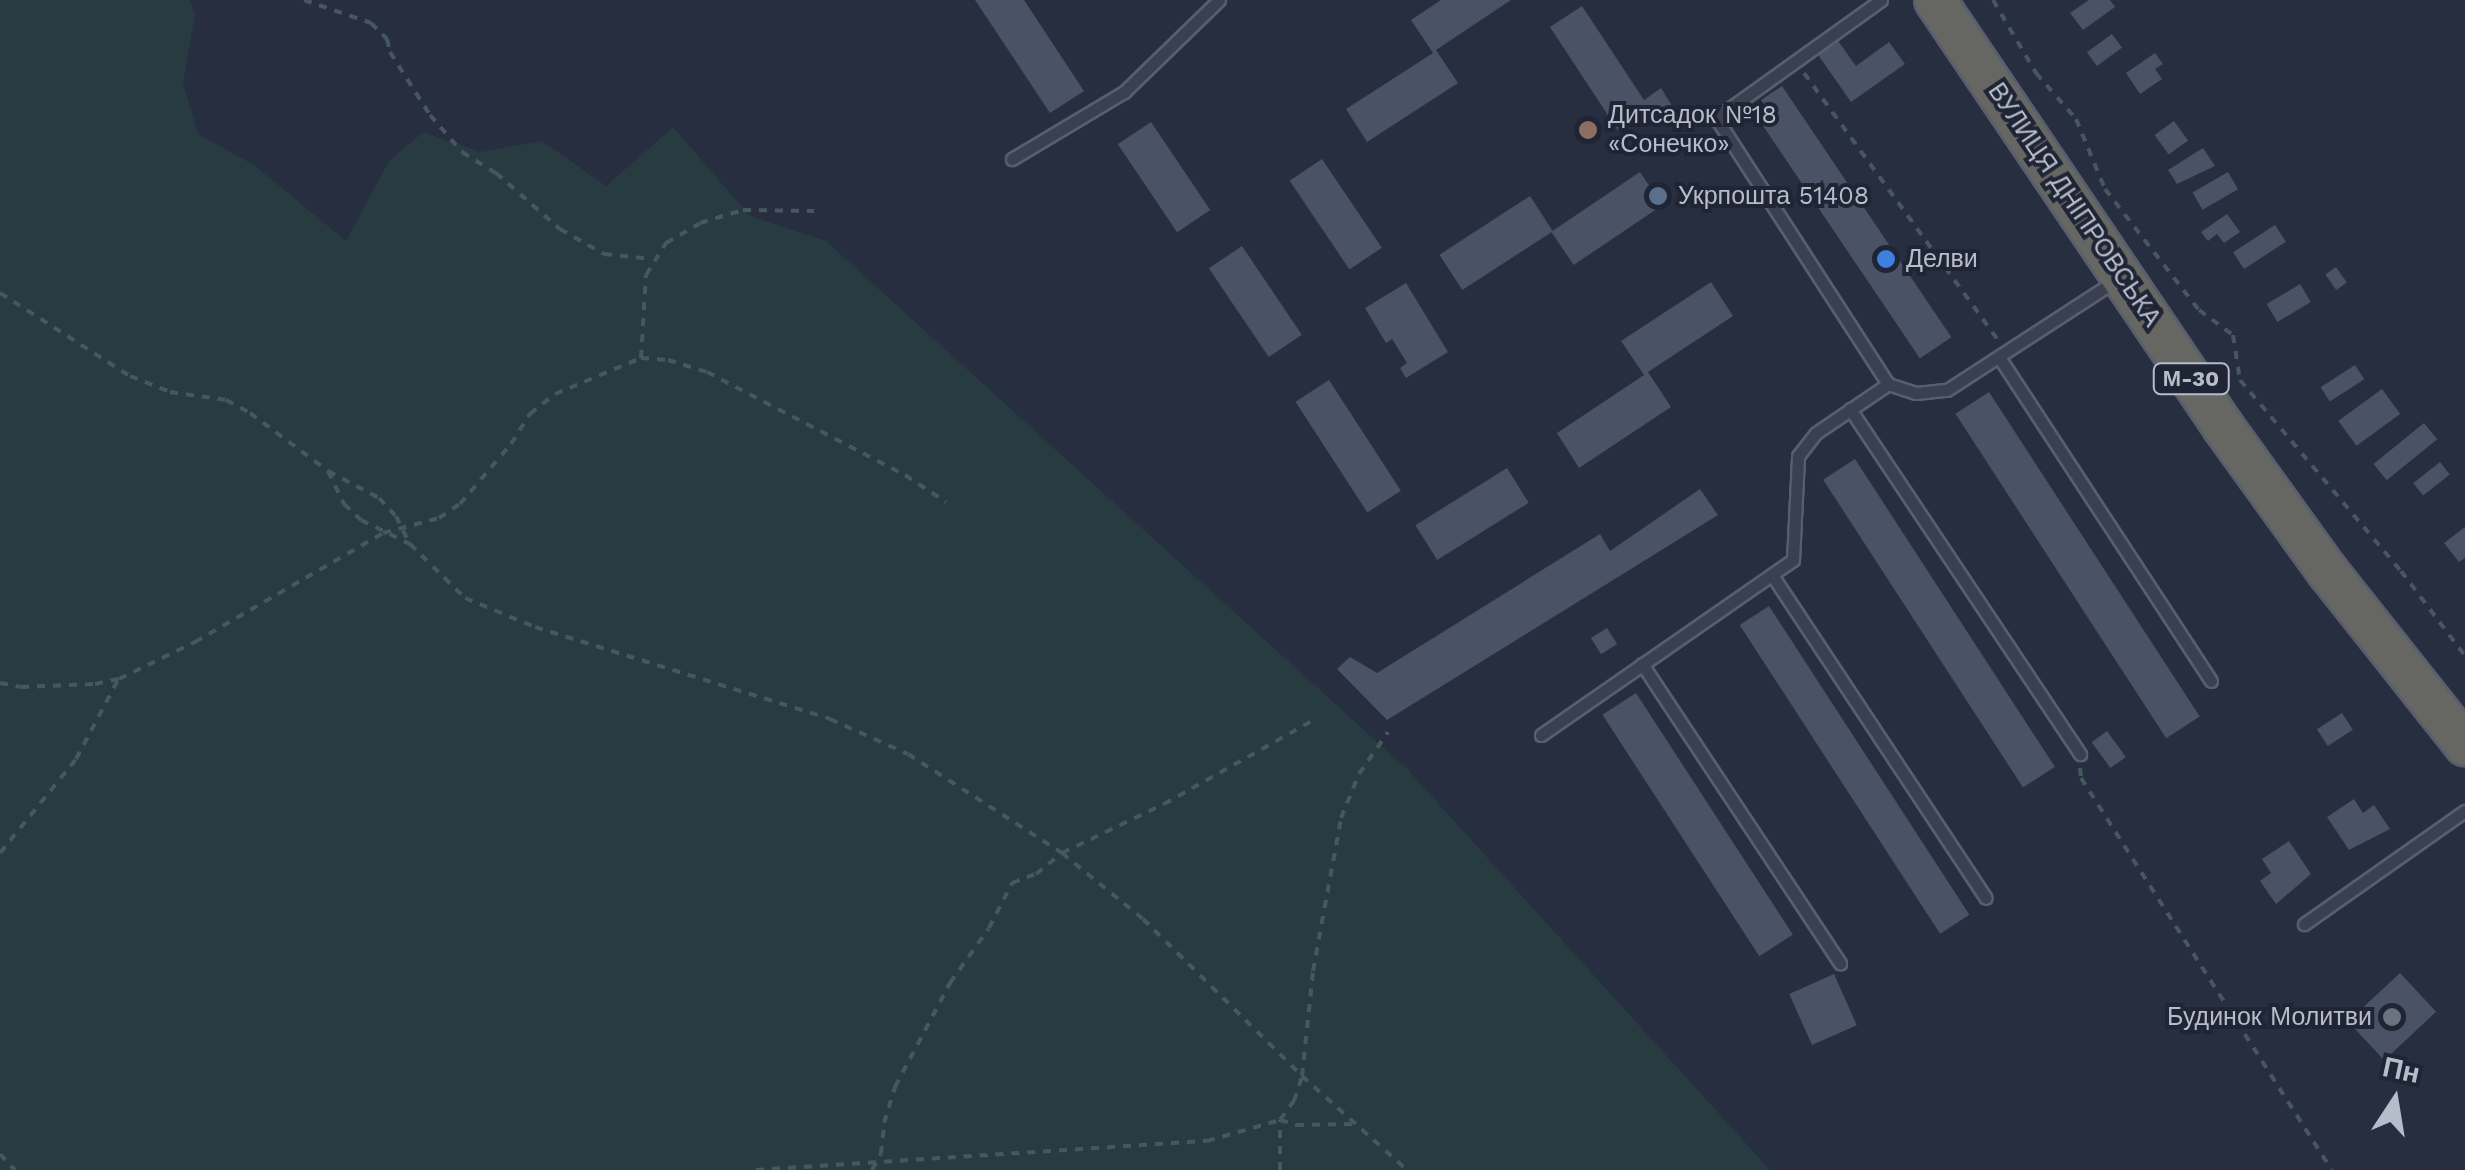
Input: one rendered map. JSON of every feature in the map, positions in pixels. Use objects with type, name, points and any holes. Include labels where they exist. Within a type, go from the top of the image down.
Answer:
[{"type":"highway","name":"ВУЛИЦЯ ДНІПРОВСЬКА","points":[[1935,0],[2328,572],[2465,745]]},
{"type":"lane","points":[[1012,159],[1124,92],[1218,0]]},
{"type":"lane","points":[[1881,0],[1716,118],[1888,384],[1916,393],[1948,390],[2123,276]]},
{"type":"lane","points":[[2003,354],[2210,682]]},
{"type":"lane","points":[[1541,735],[1792,560],[1798,456],[1816,432],[1888,384]]},
{"type":"lane","points":[[1850,409],[2080,754]]},
{"type":"lane","points":[[1772,574],[1986,898]]},
{"type":"lane","points":[[1642,664],[1840,963]]},
{"type":"lane","points":[[2304,924],[2465,811]]},
{"type":"path","points":[[304,0],[371,24],[387,39],[390,52],[430,115],[462,152],[496,174],[560,229],[604,254],[652,259]]},
{"type":"path","points":[[1993,0],[2036,73],[2076,120],[2105,189],[2199,310],[2233,336],[2240,380],[2401,571],[2465,656]]},
{"type":"path","points":[[1796,62],[2003,354]]},
{"type":"path","points":[[641,358],[643,290],[652,259],[682,231],[718,216],[771,207],[814,211]]},
{"type":"path","points":[[0,293],[130,376],[170,392],[226,400],[250,413],[328,472],[378,498],[410,544],[465,598],[535,628],[830,719],[908,754],[1062,853],[1143,919],[1302,1076],[1407,1170]]},
{"type":"path","points":[[0,683],[61,687],[118,679],[242,618],[383,533],[439,518],[460,504],[511,444],[530,414],[555,394],[641,358],[668,360],[706,372],[905,475],[946,502]]},
{"type":"path","points":[[328,472],[344,504],[383,533],[410,544]]},
{"type":"path","points":[[0,852],[76,759],[113,697],[118,679]]},
{"type":"path","points":[[872,1170],[878,1161],[895,1087],[950,984],[989,928],[1012,883],[1036,874],[1062,853],[1164,804],[1312,721]]},
{"type":"path","points":[[1280,1170],[1280,1120],[1294,1101],[1302,1076],[1313,970],[1341,818],[1358,774],[1388,732]]},
{"type":"path","points":[[2080,754],[2081,778],[2332,1170]]},
{"type":"path","points":[[756,1170],[1207,1141],[1280,1120],[1296,1126],[1354,1124]]},
{"type":"path","points":[[0,1154],[16,1170]]},
{"type":"shaded area","points":[[0,0],[190,0],[195,15],[183,83],[198,134],[254,165],[346,241],[389,161],[423,132],[480,152],[542,141],[606,186],[673,127],[750,216],[826,241],[1408,770],[1770,1170],[0,1170]]},
{"type":"building","points":[[975,0],[1024,0],[1084,91],[1050,113]]},
{"type":"building","points":[[1441,0],[1511,0],[1436,50],[1458,83],[1367,142],[1346,109],[1433,53],[1411,20]]},
{"type":"building","points":[[2089,0],[2110,0],[2115,7],[2083,30],[2070,13]]},
{"type":"building","points":[[1582,6],[1644,100],[1661,88],[1672,106],[1645,123],[1641,117],[1619,132],[1550,27]]},
{"type":"building","points":[[2112,34],[2122,48],[2097,66],[2087,52]]},
{"type":"building","points":[[1836,38],[1856,66],[1889,42],[1905,64],[1851,102],[1816,52]]},
{"type":"building","points":[[2155,53],[2163,64],[2155,69],[2162,79],[2140,94],[2126,73]]},
{"type":"building","points":[[1782,86],[1951,337],[1920,358],[1750,107]]},
{"type":"building","points":[[2174,121],[2188,140],[2169,155],[2155,135]]},
{"type":"building","points":[[1151,122],[1210,210],[1177,232],[1118,144]]},
{"type":"building","points":[[2203,148],[2215,166],[2177,184],[2168,170]]},
{"type":"building","points":[[1322,159],[1382,248],[1350,270],[1290,181]]},
{"type":"building","points":[[1640,172],[1662,205],[1574,265],[1551,232]]},
{"type":"building","points":[[2228,172],[2238,189],[2202,210],[2192,192]]},
{"type":"building","points":[[1530,196],[1553,231],[1462,290],[1439,255]]},
{"type":"building","points":[[2227,214],[2240,232],[2224,243],[2217,234],[2208,241],[2201,232]]},
{"type":"building","points":[[2275,225],[2286,242],[2244,269],[2233,252]]},
{"type":"building","points":[[1242,246],[1302,335],[1269,357],[1209,268]]},
{"type":"building","points":[[2336,267],[2347,283],[2336,290],[2325,274]]},
{"type":"building","points":[[1711,282],[1733,316],[1648,372],[1671,407],[1579,468],[1557,433],[1644,375],[1621,341]]},
{"type":"building","points":[[1406,283],[1448,352],[1406,378],[1400,368],[1407,363],[1392,339],[1386,343],[1365,308]]},
{"type":"building","points":[[2300,284],[2311,302],[2277,322],[2267,304]]},
{"type":"building","points":[[2355,365],[2364,379],[2330,402],[2321,387]]},
{"type":"building","points":[[1329,380],[1401,491],[1367,512],[1295,402]]},
{"type":"building","points":[[2382,389],[2400,414],[2357,446],[2338,421]]},
{"type":"building","points":[[1989,392],[2200,717],[2166,738],[1955,414]]},
{"type":"building","points":[[2424,423],[2437,439],[2387,480],[2373,464]]},
{"type":"building","points":[[1855,459],[2055,767],[2023,787],[1823,480]]},
{"type":"building","points":[[2440,462],[2450,475],[2423,496],[2413,483]]},
{"type":"building","points":[[1507,468],[1529,503],[1437,560],[1415,525]]},
{"type":"building","points":[[1700,489],[1718,515],[1387,720],[1337,669],[1350,657],[1377,673],[1600,534],[1610,551]]},
{"type":"building","points":[[2465,527],[2465,558],[2459,562],[2444,543]]},
{"type":"building","points":[[1769,606],[1969,915],[1940,934],[1740,625]]},
{"type":"building","points":[[1607,628],[1617,644],[1601,654],[1591,638]]},
{"type":"building","points":[[1636,693],[1793,935],[1759,956],[1602,715]]},
{"type":"building","points":[[2342,713],[2353,730],[2328,746],[2317,729]]},
{"type":"building","points":[[2107,731],[2126,757],[2110,768],[2092,742]]},
{"type":"building","points":[[2354,799],[2363,813],[2374,805],[2390,829],[2349,850],[2327,817]]},
{"type":"building","points":[[2289,841],[2311,874],[2276,904],[2260,881],[2271,873],[2262,859]]},
{"type":"building","name":"Будинок Молитви","points":[[2400,973],[2436,1012],[2384,1060],[2348,1021]]},
{"type":"building","points":[[1834,974],[1857,1025],[1812,1045],[1789,994]]},
{"type":"place","name":"Дитсадок №18 «Сонечко»","points":[[1588,130]]},
{"type":"place","name":"Укрпошта 51408","points":[[1658,196]]},
{"type":"place","name":"Делви","points":[[1886,259]]},
{"type":"place","name":"Будинок Молитви","points":[[2392,1017]]}]
